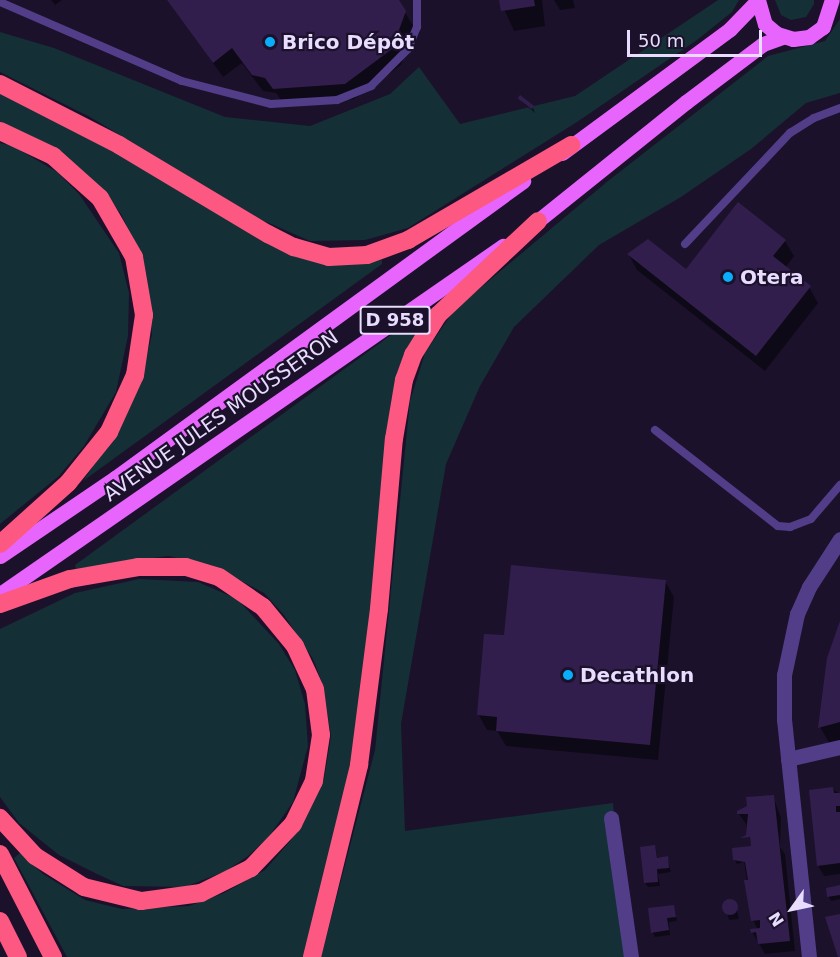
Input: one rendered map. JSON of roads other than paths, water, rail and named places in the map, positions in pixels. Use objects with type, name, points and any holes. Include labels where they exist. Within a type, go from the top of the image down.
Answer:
[{"type":"highway","points":[[0,84],[119,145],[268,234],[294,247],[329,256],[367,255],[408,240],[571,146]]},
{"type":"highway","points":[[0,131],[53,156],[99,198],[134,257],[144,315],[135,375],[109,432],[68,483],[0,544]]},
{"type":"highway","points":[[312,957],[359,765],[379,609],[394,439],[404,380],[413,355],[438,315],[538,222]]},
{"type":"highway","points":[[0,604],[70,579],[138,567],[186,567],[219,577],[263,607],[295,646],[315,689],[321,735],[314,781],[293,824],[251,868],[201,893],[141,901],[84,887],[35,856],[0,818]]},
{"type":"highway","points":[[0,854],[53,957]]},
{"type":"highway","points":[[0,921],[18,957]]},
{"type":"main road","points":[[758,0],[765,24],[782,37],[804,38],[819,31],[829,18],[833,0]]},
{"type":"main road","name":"AVENUE JULES MOUSSERON","points":[[0,556],[115,478],[571,146],[730,29],[758,0]]},
{"type":"main road","name":"AVENUE JULES MOUSSERON","points":[[0,594],[538,222],[713,81],[764,44],[782,37]]},
{"type":"street","points":[[809,957],[783,705],[790,636],[809,587],[835,551],[840,539]]},
{"type":"street","points":[[788,759],[840,747]]},
{"type":"street","points":[[611,818],[631,957]]},
{"type":"lane","points":[[0,2],[182,81],[250,102],[271,104],[337,100],[371,86],[408,49],[417,27],[417,0]]},
{"type":"lane","points":[[685,244],[789,133],[820,114],[840,108]]},
{"type":"lane","points":[[655,430],[778,526],[790,527],[811,519],[840,484]]},
{"type":"place","name":"Brico Dépôt","points":[[270,42]]},
{"type":"place","name":"Otera","points":[[728,277]]},
{"type":"place","name":"Decathlon","points":[[568,675]]}]
